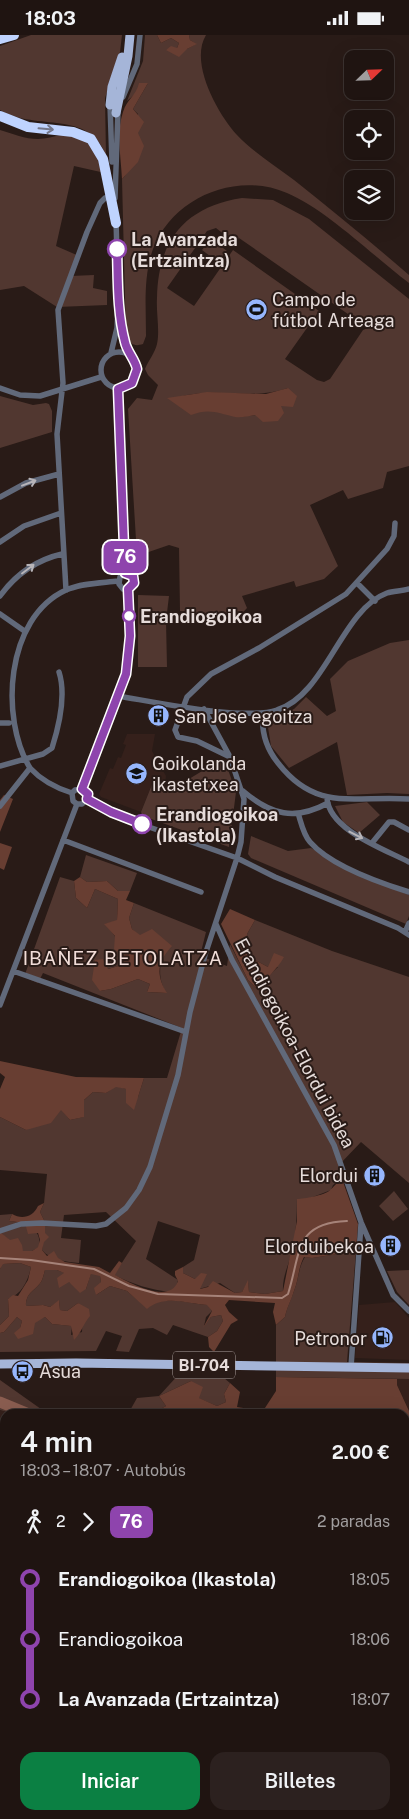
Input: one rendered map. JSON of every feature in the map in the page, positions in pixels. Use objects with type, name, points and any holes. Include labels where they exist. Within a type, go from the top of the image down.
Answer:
[{"type":"highway","points":[[0,39],[14,35]]},
{"type":"highway","points":[[0,116],[28,127],[72,131],[91,139],[103,159],[112,193],[116,223]]},
{"type":"main road","points":[[116,113],[128,56],[128,35]]},
{"type":"main road","points":[[110,105],[112,87],[128,35]]},
{"type":"main road","name":"BI-704","points":[[0,1364],[68,1363],[409,1368]]},
{"type":"street","points":[[112,193],[116,113],[137,64],[140,35]]},
{"type":"street","points":[[112,193],[110,105],[137,57]]},
{"type":"street","points":[[66,590],[62,554],[57,434],[63,369],[59,305],[97,210],[104,198],[112,193]]},
{"type":"street","points":[[116,223],[117,328],[111,353],[103,361],[102,377],[108,385],[118,389],[132,383],[137,374],[136,364],[129,355],[122,332],[118,304]]},
{"type":"street","points":[[111,353],[117,352],[129,355]]},
{"type":"street","points":[[0,389],[32,397],[62,390],[102,377]]},
{"type":"street","points":[[118,389],[125,573]]},
{"type":"street","points":[[0,497],[26,483],[59,474]]},
{"type":"street","points":[[0,542],[24,526],[61,513]]},
{"type":"street","points":[[230,757],[197,741],[178,737],[175,730],[188,697],[210,674],[259,648],[346,594],[387,549],[394,536],[395,523]]},
{"type":"street","points":[[0,596],[6,587],[32,566],[48,557],[62,554]]},
{"type":"street","points":[[125,573],[133,576],[135,581],[132,587],[128,589],[121,588],[118,581],[121,575],[125,573]]},
{"type":"street","points":[[72,793],[45,782],[30,768],[24,759],[9,723],[6,679],[14,651],[23,630],[44,605],[66,590],[91,584],[118,581]]},
{"type":"street","points":[[357,583],[375,601]]},
{"type":"street","points":[[82,789],[118,696],[129,660],[128,589]]},
{"type":"street","points":[[118,696],[204,709],[263,713],[277,711],[290,704],[308,689],[365,608],[386,593],[409,589]]},
{"type":"street","points":[[0,614],[23,630]]},
{"type":"street","points":[[0,766],[42,754],[52,748],[60,712],[61,679],[59,672]]},
{"type":"street","points":[[0,1231],[21,1224],[42,1223],[96,1226],[106,1224],[126,1207],[139,1190],[150,1167],[178,1075],[204,955],[216,924],[241,843],[243,791],[230,757],[204,709]]},
{"type":"street","points":[[263,713],[264,739],[270,752],[290,778],[314,794],[328,800],[379,797],[409,799]]},
{"type":"street","points":[[0,723],[9,723]]},
{"type":"street","points":[[0,806],[30,768]]},
{"type":"street","points":[[72,793],[75,790],[82,789],[88,794],[87,799],[82,804],[77,804]]},
{"type":"street","points":[[243,791],[260,806],[298,813],[316,809],[328,800]]},
{"type":"street","points":[[72,793],[73,801],[77,804]]},
{"type":"street","points":[[87,799],[132,821],[237,858],[275,877],[407,933],[409,923]]},
{"type":"street","points":[[328,800],[345,829],[409,862]]},
{"type":"street","points":[[0,1005],[77,804]]},
{"type":"street","points":[[298,813],[306,837],[323,853],[374,879],[409,892]]},
{"type":"street","points":[[372,843],[388,822],[394,822],[409,830]]},
{"type":"street","points":[[63,840],[201,892]]},
{"type":"street","name":"Erandiogoikoa-Elordui bidea","points":[[216,924],[232,960],[326,1129],[361,1222],[393,1295],[409,1311]]},
{"type":"street","points":[[13,971],[186,1033]]},
{"type":"street","points":[[351,1367],[361,1222]]},
{"type":"shaded area","points":[[31,35],[122,35],[120,52],[105,98],[106,155],[98,141],[87,132],[75,126],[30,120],[0,110],[0,46]]},
{"type":"shaded area","points":[[145,35],[157,35],[161,43],[171,38],[179,43],[177,48],[166,50],[187,49],[196,44],[190,40],[189,35],[206,35],[202,46],[203,73],[214,102],[237,135],[257,153],[338,215],[409,275],[409,283],[318,210],[287,193],[267,187],[247,185],[227,187],[208,193],[191,203],[175,215],[162,231],[153,249],[148,270],[146,336],[143,344],[135,345],[131,343],[126,337],[122,179],[131,166],[136,148],[138,114],[133,109],[148,83],[127,101],[143,61]]},
{"type":"shaded area","points":[[157,35],[189,35],[190,40],[197,44],[187,49],[179,57],[166,50],[171,46],[177,48],[179,43],[171,38],[161,43]]},
{"type":"shaded area","points":[[139,83],[148,83],[133,109],[144,122],[138,133],[144,146],[138,162],[122,179],[121,120],[125,108]]},
{"type":"shaded area","points":[[0,130],[33,139],[72,135],[86,140],[95,151],[105,173],[74,166],[56,246],[79,256],[71,276],[94,275],[93,288],[107,291],[107,305],[57,307],[24,286],[0,290]]},
{"type":"shaded area","points":[[242,198],[273,200],[309,219],[409,299],[409,466],[387,472],[383,488],[348,499],[343,490],[310,505],[338,566],[324,579],[296,587],[294,581],[242,596],[247,608],[235,621],[180,611],[179,548],[169,545],[137,556],[128,409],[137,398],[152,400],[158,385],[145,369],[157,344],[159,277],[169,243],[190,218],[205,209]],"holes":[[[216,228],[235,243],[239,238],[368,328],[363,330],[330,379],[324,382],[317,380],[285,359],[319,311],[233,250],[194,306],[167,288],[207,231]],[[288,388],[281,406],[256,415],[237,417],[222,412],[204,410],[179,397],[206,393],[247,394],[275,392]]]},
{"type":"shaded area","points":[[211,239],[227,251],[218,262],[202,250]]},
{"type":"shaded area","points":[[288,388],[297,396],[293,407],[281,406],[284,413],[278,421],[263,422],[255,415],[237,417],[203,412],[191,415],[167,398],[207,392],[266,394]]},
{"type":"shaded area","points":[[0,396],[33,405],[49,404],[52,411],[52,432],[0,448]]},
{"type":"shaded area","points":[[138,595],[169,596],[166,621],[167,667],[138,667]]},
{"type":"shaded area","points":[[409,640],[409,794],[347,795],[337,742],[289,768],[271,746],[267,721],[294,709],[306,697],[327,716],[336,711],[330,679],[348,661],[390,643]]},
{"type":"shaded area","name":"Goikolanda ikastetxea","points":[[127,734],[155,734],[152,751],[166,776],[165,787],[153,782],[141,812],[101,797],[99,794],[110,768],[113,769],[118,757],[121,758],[126,745],[123,744]]},
{"type":"shaded area","points":[[217,762],[226,764],[236,792],[229,847],[143,816],[141,812],[153,782],[165,787],[189,779]]},
{"type":"shaded area","points":[[4,795],[13,799],[0,832],[0,800]]},
{"type":"shaded area","points":[[367,802],[380,815],[359,833],[343,822],[335,806]]},
{"type":"shaded area","points":[[251,836],[288,851],[311,848],[360,876],[409,895],[409,916],[406,924],[251,858],[248,854]]},
{"type":"shaded area","points":[[0,843],[12,847],[4,870],[0,868]]},
{"type":"shaded area","points":[[86,855],[137,873],[130,891],[118,891],[107,881],[87,882],[80,877]]},
{"type":"shaded area","points":[[60,877],[74,881],[76,898],[87,908],[95,889],[118,899],[117,921],[105,924],[121,948],[122,965],[108,969],[100,991],[138,979],[150,984],[147,992],[166,993],[160,975],[162,957],[132,929],[129,918],[134,903],[206,932],[200,956],[227,966],[230,944],[248,980],[259,991],[263,981],[278,967],[268,967],[253,959],[247,934],[255,920],[332,951],[409,977],[409,1183],[361,1142],[338,1166],[342,1179],[333,1185],[331,1190],[305,1200],[297,1199],[294,1242],[285,1274],[283,1291],[265,1294],[249,1292],[248,1282],[242,1292],[235,1293],[220,1283],[199,1289],[195,1279],[183,1273],[183,1267],[194,1260],[200,1235],[158,1221],[146,1259],[178,1280],[176,1288],[171,1292],[156,1290],[114,1275],[136,1241],[106,1212],[64,1215],[61,1238],[81,1240],[79,1263],[54,1258],[42,1250],[45,1222],[40,1212],[44,1203],[47,1174],[0,1170],[0,1117],[26,1130],[61,1109],[70,1120],[83,1117],[84,1100],[93,1092],[106,1093],[116,1086],[126,1089],[138,1097],[144,1078],[167,1078],[182,1028],[43,973],[38,983],[24,977]]},
{"type":"shaded area","points":[[80,877],[87,882],[107,881],[118,891],[130,891],[126,900],[134,903],[129,918],[132,929],[140,935],[152,929],[172,946],[161,962],[160,968],[161,980],[167,993],[147,992],[150,984],[138,979],[100,991],[92,980],[95,960],[103,959],[108,969],[122,965],[124,956],[114,949],[115,936],[104,924],[117,920],[118,899],[95,889],[87,908],[76,898],[74,881]]},
{"type":"shaded area","points":[[230,909],[255,920],[247,934],[253,959],[268,967],[274,953],[284,957],[259,991],[248,980],[221,924]]},
{"type":"shaded area","points":[[0,1061],[76,1077],[144,1078],[134,1110],[126,1103],[126,1089],[116,1087],[106,1093],[93,1092],[84,1100],[84,1117],[70,1120],[61,1110],[51,1123],[26,1130],[0,1117],[0,1089],[5,1077],[0,1073]]},
{"type":"shaded area","points":[[342,1179],[358,1224],[356,1251],[312,1258],[304,1257],[285,1317],[276,1325],[273,1312],[275,1303],[229,1300],[225,1305],[229,1312],[238,1320],[231,1324],[214,1352],[209,1347],[208,1337],[217,1331],[223,1321],[221,1315],[211,1317],[203,1328],[212,1311],[207,1305],[169,1301],[154,1304],[147,1309],[127,1291],[110,1286],[96,1295],[94,1288],[101,1282],[100,1276],[91,1274],[86,1289],[80,1293],[69,1282],[59,1288],[57,1278],[64,1273],[57,1270],[45,1270],[41,1282],[27,1298],[26,1306],[43,1305],[50,1307],[59,1300],[60,1310],[67,1311],[78,1303],[89,1309],[90,1316],[79,1334],[74,1340],[71,1326],[52,1324],[45,1317],[35,1323],[33,1334],[18,1339],[14,1333],[20,1328],[22,1321],[17,1317],[4,1332],[0,1333],[0,1325],[9,1316],[8,1299],[13,1295],[18,1296],[28,1280],[31,1267],[20,1263],[3,1264],[0,1269],[0,1232],[10,1240],[18,1238],[23,1251],[32,1251],[38,1247],[40,1240],[38,1233],[28,1234],[25,1223],[9,1221],[12,1214],[20,1217],[30,1215],[38,1206],[44,1203],[40,1212],[45,1222],[45,1233],[49,1237],[44,1242],[42,1250],[47,1256],[54,1251],[58,1258],[65,1262],[99,1267],[110,1273],[119,1261],[122,1263],[115,1275],[139,1287],[159,1292],[174,1288],[178,1281],[175,1271],[183,1267],[183,1273],[195,1279],[201,1273],[207,1274],[200,1289],[208,1287],[213,1281],[235,1293],[242,1292],[248,1280],[249,1292],[265,1294],[283,1291],[297,1221],[297,1199],[314,1197],[326,1192]]},
{"type":"shaded area","points":[[394,1191],[408,1209],[393,1221],[379,1206]]},
{"type":"shaded area","points":[[12,1214],[9,1221],[21,1223],[35,1231],[38,1235],[39,1247],[32,1251],[23,1251],[0,1232],[0,1215]]},
{"type":"shaded area","points":[[356,1251],[347,1362],[409,1363],[409,1379],[276,1377],[276,1325],[285,1317],[305,1257],[312,1258]]},
{"type":"shaded area","points":[[20,1263],[31,1267],[28,1277],[21,1290],[8,1299],[9,1316],[0,1325],[0,1269],[2,1264]]},
{"type":"shaded area","points":[[45,1270],[57,1270],[65,1273],[69,1282],[86,1289],[91,1273],[100,1275],[101,1282],[96,1295],[110,1286],[127,1291],[147,1308],[161,1301],[208,1305],[212,1311],[206,1317],[204,1326],[211,1317],[221,1315],[223,1321],[217,1331],[208,1337],[173,1325],[167,1335],[153,1328],[139,1329],[129,1352],[116,1351],[122,1336],[106,1331],[96,1351],[0,1352],[0,1333],[4,1332],[17,1317],[22,1321],[20,1328],[45,1317],[52,1324],[72,1326],[71,1335],[82,1332],[83,1308],[78,1303],[67,1311],[60,1310],[59,1301],[50,1307],[43,1305],[26,1306],[27,1298],[41,1282]]},
{"type":"shaded area","points":[[409,1270],[409,1305],[397,1292],[387,1271]]},
{"type":"shaded area","name":"Petronor","points":[[395,1302],[409,1318],[409,1360],[355,1358],[359,1305]]},
{"type":"shaded area","points":[[180,1373],[218,1373],[230,1383],[224,1394],[226,1402],[217,1406],[198,1398],[191,1381],[159,1396]]},
{"type":"shaded area","points":[[276,1377],[397,1379],[397,1385],[408,1409],[264,1409],[276,1391]]},
{"type":"shaded area","name":"Petronor","points":[[397,1379],[409,1379],[409,1409],[408,1409],[397,1385]]},
{"type":"shaded area","points":[[0,1380],[41,1409],[0,1409]]},
{"type":"shaded area","points":[[191,1381],[203,1387],[199,1398],[217,1406],[226,1402],[224,1394],[230,1383],[240,1392],[237,1407],[250,1409],[161,1409],[166,1406],[159,1396]]},
{"type":"shaded area","points":[[159,1396],[166,1406],[161,1409],[131,1409],[137,1398]]},
{"type":"waterway","points":[[0,1258],[31,1260],[94,1269],[129,1286],[158,1294],[282,1298],[288,1294],[298,1253],[308,1234],[317,1227],[347,1221]]},
{"type":"waterway","points":[[0,1402],[17,1409]]},
{"type":"bus line","name":"76","points":[[117,249],[118,304],[122,332],[129,355],[136,364],[137,369],[136,379],[124,389],[118,389],[125,573],[133,576],[134,583],[128,589],[130,636],[129,660],[126,674],[82,789],[88,794],[87,799],[111,812],[142,824]]},
{"type":"place","name":"La Avanzada (Ertzaintza)","points":[[117,249]]},
{"type":"place","name":"Campo de fútbol Arteaga","points":[[256,309]]},
{"type":"place","name":"Erandiogoikoa","points":[[129,616]]},
{"type":"place","name":"San Jose egoitza","points":[[158,716]]},
{"type":"place","name":"Goikolanda ikastetxea","points":[[136,773]]},
{"type":"place","name":"Erandiogoikoa (Ikastola)","points":[[142,824]]},
{"type":"place","name":"Elordui","points":[[374,1175]]},
{"type":"place","name":"Elorduibekoa","points":[[390,1246]]},
{"type":"place","name":"Petronor","points":[[383,1338]]},
{"type":"place","name":"Asua","points":[[23,1371]]},
{"type":"district","name":"IBAÑEZ BETOLATZA","points":[[123,958]]}]
